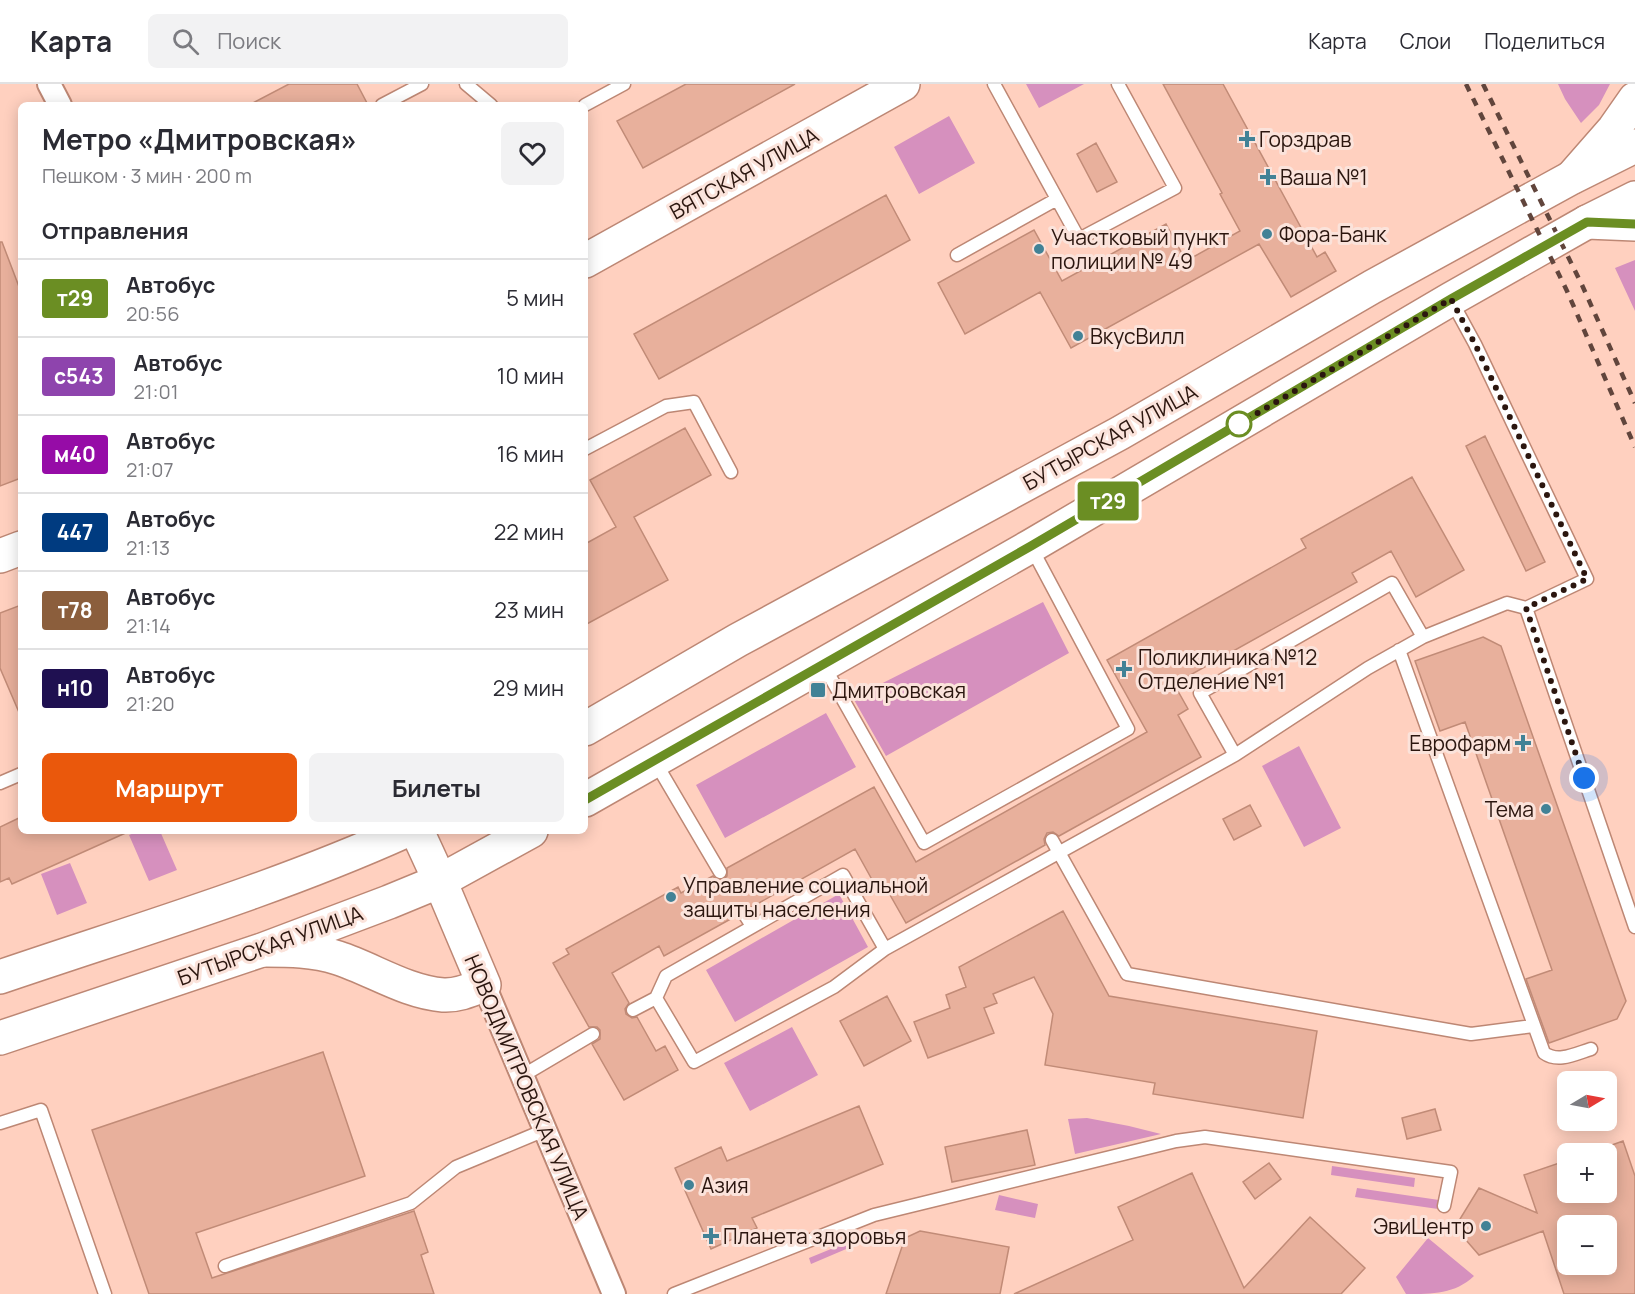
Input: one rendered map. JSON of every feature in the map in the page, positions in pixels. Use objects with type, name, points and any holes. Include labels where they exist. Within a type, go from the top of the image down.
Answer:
[{"type":"main road","name":"ВЯТСКАЯ УЛИЦА","points":[[588,253],[903,84]]},
{"type":"main road","points":[[1569,179],[1614,129],[1635,99]]},
{"type":"main road","name":"БУТЫРСКАЯ УЛИЦА","points":[[588,727],[738,640],[1120,433],[1372,287],[1569,179],[1635,146]]},
{"type":"main road","points":[[588,798],[1031,546],[1451,299],[1587,222],[1635,198]]},
{"type":"main road","points":[[1587,222],[1635,224]]},
{"type":"main road","points":[[0,556],[18,549]]},
{"type":"main road","points":[[0,977],[264,887],[352,855],[398,834]]},
{"type":"main road","name":"НОВОДМИТРОВСКАЯ УЛИЦА","points":[[418,834],[484,985]]},
{"type":"main road","name":"БУТЫРСКАЯ УЛИЦА","points":[[0,1038],[262,950],[440,880],[525,834]]},
{"type":"main road","points":[[262,950],[304,950],[337,958],[397,982],[444,995],[465,992],[484,985]]},
{"type":"street","points":[[50,84],[59,102]]},
{"type":"street","name":"НОВОДМИТРОВСКАЯ УЛИЦА","points":[[484,985],[545,1130],[609,1293]]},
{"type":"lane","points":[[388,102],[422,84]]},
{"type":"lane","points":[[466,84],[487,102]]},
{"type":"lane","points":[[588,103],[624,84]]},
{"type":"lane","points":[[994,84],[1079,239],[1175,188],[1118,84]]},
{"type":"lane","points":[[957,255],[1057,199]]},
{"type":"lane","points":[[656,998],[694,1062],[834,987],[885,950],[1235,755],[1368,668],[1423,637],[1507,603],[1526,608],[1587,579],[1475,344],[1451,299]]},
{"type":"lane","points":[[588,447],[666,406],[694,402],[731,472]]},
{"type":"lane","points":[[823,664],[924,843],[1026,793],[1128,729],[1031,546]]},
{"type":"lane","points":[[1235,755],[1200,693],[1392,583],[1423,637]]},
{"type":"lane","points":[[1526,608],[1635,927]]},
{"type":"lane","points":[[1399,650],[1544,1053],[1550,1058],[1560,1059],[1591,1049]]},
{"type":"lane","points":[[654,759],[720,872]]},
{"type":"lane","points":[[0,783],[18,775]]},
{"type":"lane","points":[[1053,840],[1127,974],[1471,1034],[1533,1026]]},
{"type":"lane","points":[[633,1010],[656,998],[666,976],[843,875],[885,950]]},
{"type":"lane","points":[[743,912],[752,926]]},
{"type":"lane","points":[[522,1076],[593,1034]]},
{"type":"lane","points":[[0,1123],[42,1110],[105,1294]]},
{"type":"lane","points":[[225,1266],[411,1203],[456,1167],[545,1130]]},
{"type":"lane","points":[[674,1294],[874,1215],[1176,1141],[1206,1137],[1451,1172],[1444,1206]]},
{"type":"shaded area","points":[[1026,84],[1084,84],[1039,108]]},
{"type":"shaded area","points":[[1558,84],[1610,84],[1599,105],[1581,123]]},
{"type":"shaded area","points":[[949,116],[975,163],[919,194],[894,147]]},
{"type":"shaded area","points":[[1635,260],[1635,311],[1615,268]]},
{"type":"shaded area","points":[[1043,602],[1069,653],[886,756],[853,698]]},
{"type":"shaded area","points":[[826,713],[856,767],[725,838],[696,785]]},
{"type":"shaded area","points":[[1299,746],[1341,828],[1304,847],[1262,766]]},
{"type":"shaded area","points":[[161,834],[177,870],[149,881],[129,835]]},
{"type":"shaded area","points":[[70,863],[87,903],[57,915],[41,874]]},
{"type":"shaded area","points":[[839,894],[868,947],[735,1022],[706,970]]},
{"type":"shaded area","points":[[792,1027],[818,1075],[750,1111],[724,1063]]},
{"type":"shaded area","points":[[1087,1118],[1161,1134],[1075,1154],[1068,1119]]},
{"type":"shaded area","points":[[1332,1166],[1415,1178],[1414,1187],[1331,1175]]},
{"type":"shaded area","points":[[1357,1188],[1439,1200],[1438,1209],[1355,1197]]},
{"type":"shaded area","points":[[999,1195],[1038,1204],[1035,1218],[995,1210]]},
{"type":"shaded area","points":[[870,1233],[872,1238],[811,1264],[809,1258]]},
{"type":"shaded area","points":[[1428,1238],[1474,1276],[1451,1290],[1406,1294],[1396,1277]]},
{"type":"building","points":[[289,84],[357,84],[366,102],[255,102]]},
{"type":"building","points":[[686,84],[795,84],[643,168],[617,121]]},
{"type":"building","points":[[1163,84],[1223,84],[1317,257],[1325,252],[1336,271],[1291,297],[1259,244],[1071,348],[1040,292],[965,334],[938,283],[1034,230],[1062,281],[1166,224],[1186,261],[1240,231]]},
{"type":"building","points":[[1096,143],[1117,182],[1097,192],[1077,154]]},
{"type":"building","points":[[886,195],[910,240],[659,379],[634,334]]},
{"type":"building","points":[[0,242],[2,242],[18,284],[18,479],[0,486]]},
{"type":"building","points":[[685,428],[711,475],[634,517],[668,580],[588,623],[588,542],[616,527],[590,480]]},
{"type":"building","points":[[1485,436],[1545,562],[1526,571],[1466,446]]},
{"type":"building","points":[[1412,477],[1464,570],[1416,597],[1391,551],[1352,573],[1357,582],[1174,684],[1188,709],[1178,715],[1201,757],[1059,836],[1053,832],[1047,833],[1044,839],[1045,845],[906,923],[882,881],[875,885],[855,849],[750,908],[746,904],[739,905],[735,909],[736,916],[664,956],[659,946],[612,973],[629,1003],[625,1009],[626,1014],[632,1018],[637,1017],[656,1051],[665,1046],[678,1070],[624,1100],[592,1044],[600,1039],[600,1030],[597,1027],[589,1027],[553,963],[569,954],[566,949],[678,887],[681,893],[713,876],[716,879],[724,879],[727,876],[727,868],[874,787],[916,862],[1147,732],[1107,660],[1306,548],[1301,539]]},
{"type":"building","points":[[18,606],[18,710],[0,668],[0,613]]},
{"type":"building","points":[[1483,637],[1501,646],[1626,1001],[1617,1019],[1549,1043],[1526,979],[1552,970],[1465,722],[1440,731],[1415,661]]},
{"type":"building","points":[[1250,805],[1261,826],[1234,840],[1223,819]]},
{"type":"building","points":[[18,818],[18,834],[123,834],[12,884],[9,878],[0,882],[0,827]]},
{"type":"building","points":[[1063,911],[1109,996],[1317,1031],[1303,1118],[1153,1094],[1155,1083],[1045,1065],[1053,1014],[1034,977],[993,994],[997,1003],[984,1008],[994,1033],[928,1058],[914,1022],[950,1008],[946,995],[966,987],[959,967]]},
{"type":"building","points":[[887,996],[911,1041],[864,1066],[840,1021]]},
{"type":"building","points":[[323,1052],[365,1176],[196,1233],[212,1278],[414,1211],[428,1252],[421,1255],[434,1294],[149,1294],[92,1130]]},
{"type":"building","points":[[859,1106],[883,1164],[752,1218],[757,1228],[711,1249],[675,1168],[721,1147],[727,1161]]},
{"type":"building","points":[[1435,1109],[1441,1130],[1407,1139],[1402,1118]]},
{"type":"building","points":[[1027,1130],[1035,1165],[952,1182],[945,1147]]},
{"type":"building","points":[[1623,1141],[1635,1176],[1635,1294],[1564,1294],[1558,1275],[1617,1275],[1617,1215],[1557,1215],[1557,1273],[1543,1231],[1479,1255],[1459,1232],[1460,1219],[1479,1188],[1537,1213],[1524,1175],[1557,1164],[1557,1203],[1617,1203],[1617,1143]]},
{"type":"building","points":[[1269,1163],[1281,1179],[1255,1199],[1243,1182]]},
{"type":"building","points":[[1192,1173],[1244,1288],[1310,1217],[1365,1268],[1341,1294],[1014,1294],[1133,1240],[1118,1207]]},
{"type":"building","points":[[920,1231],[1009,1247],[1000,1294],[886,1294],[905,1238]]},
{"type":"railway","points":[[1466,84],[1567,291],[1635,447]]},
{"type":"railway","points":[[1483,84],[1582,285],[1635,403]]},
{"type":"bus line","name":"т29","points":[[588,798],[1031,546],[1451,299],[1587,222],[1635,224]]},
{"type":"place","name":"Горздрав","points":[[1247,139]]},
{"type":"place","name":"Ваша №1","points":[[1268,177]]},
{"type":"place","name":"Фора-Банк","points":[[1267,234]]},
{"type":"place","name":"Участковый пункт полиции № 49","points":[[1039,249]]},
{"type":"place","name":"ВкусВилл","points":[[1078,336]]},
{"type":"place","name":"Поликлиника №12 Отделение №1","points":[[1124,669]]},
{"type":"place","name":"Дмитровская","points":[[818,690]]},
{"type":"place","name":"Еврофарм","points":[[1523,743]]},
{"type":"place","name":"Тема","points":[[1546,809]]},
{"type":"place","name":"Управление социальной защиты населения","points":[[671,897]]},
{"type":"place","name":"Азия","points":[[689,1185]]},
{"type":"place","name":"ЭвиЦентр","points":[[1486,1226]]},
{"type":"place","name":"Планета здоровья","points":[[711,1236]]},
{"type":"route","points":[[1239,424],[1451,299],[1475,344],[1587,579],[1526,608],[1584,778]]}]
